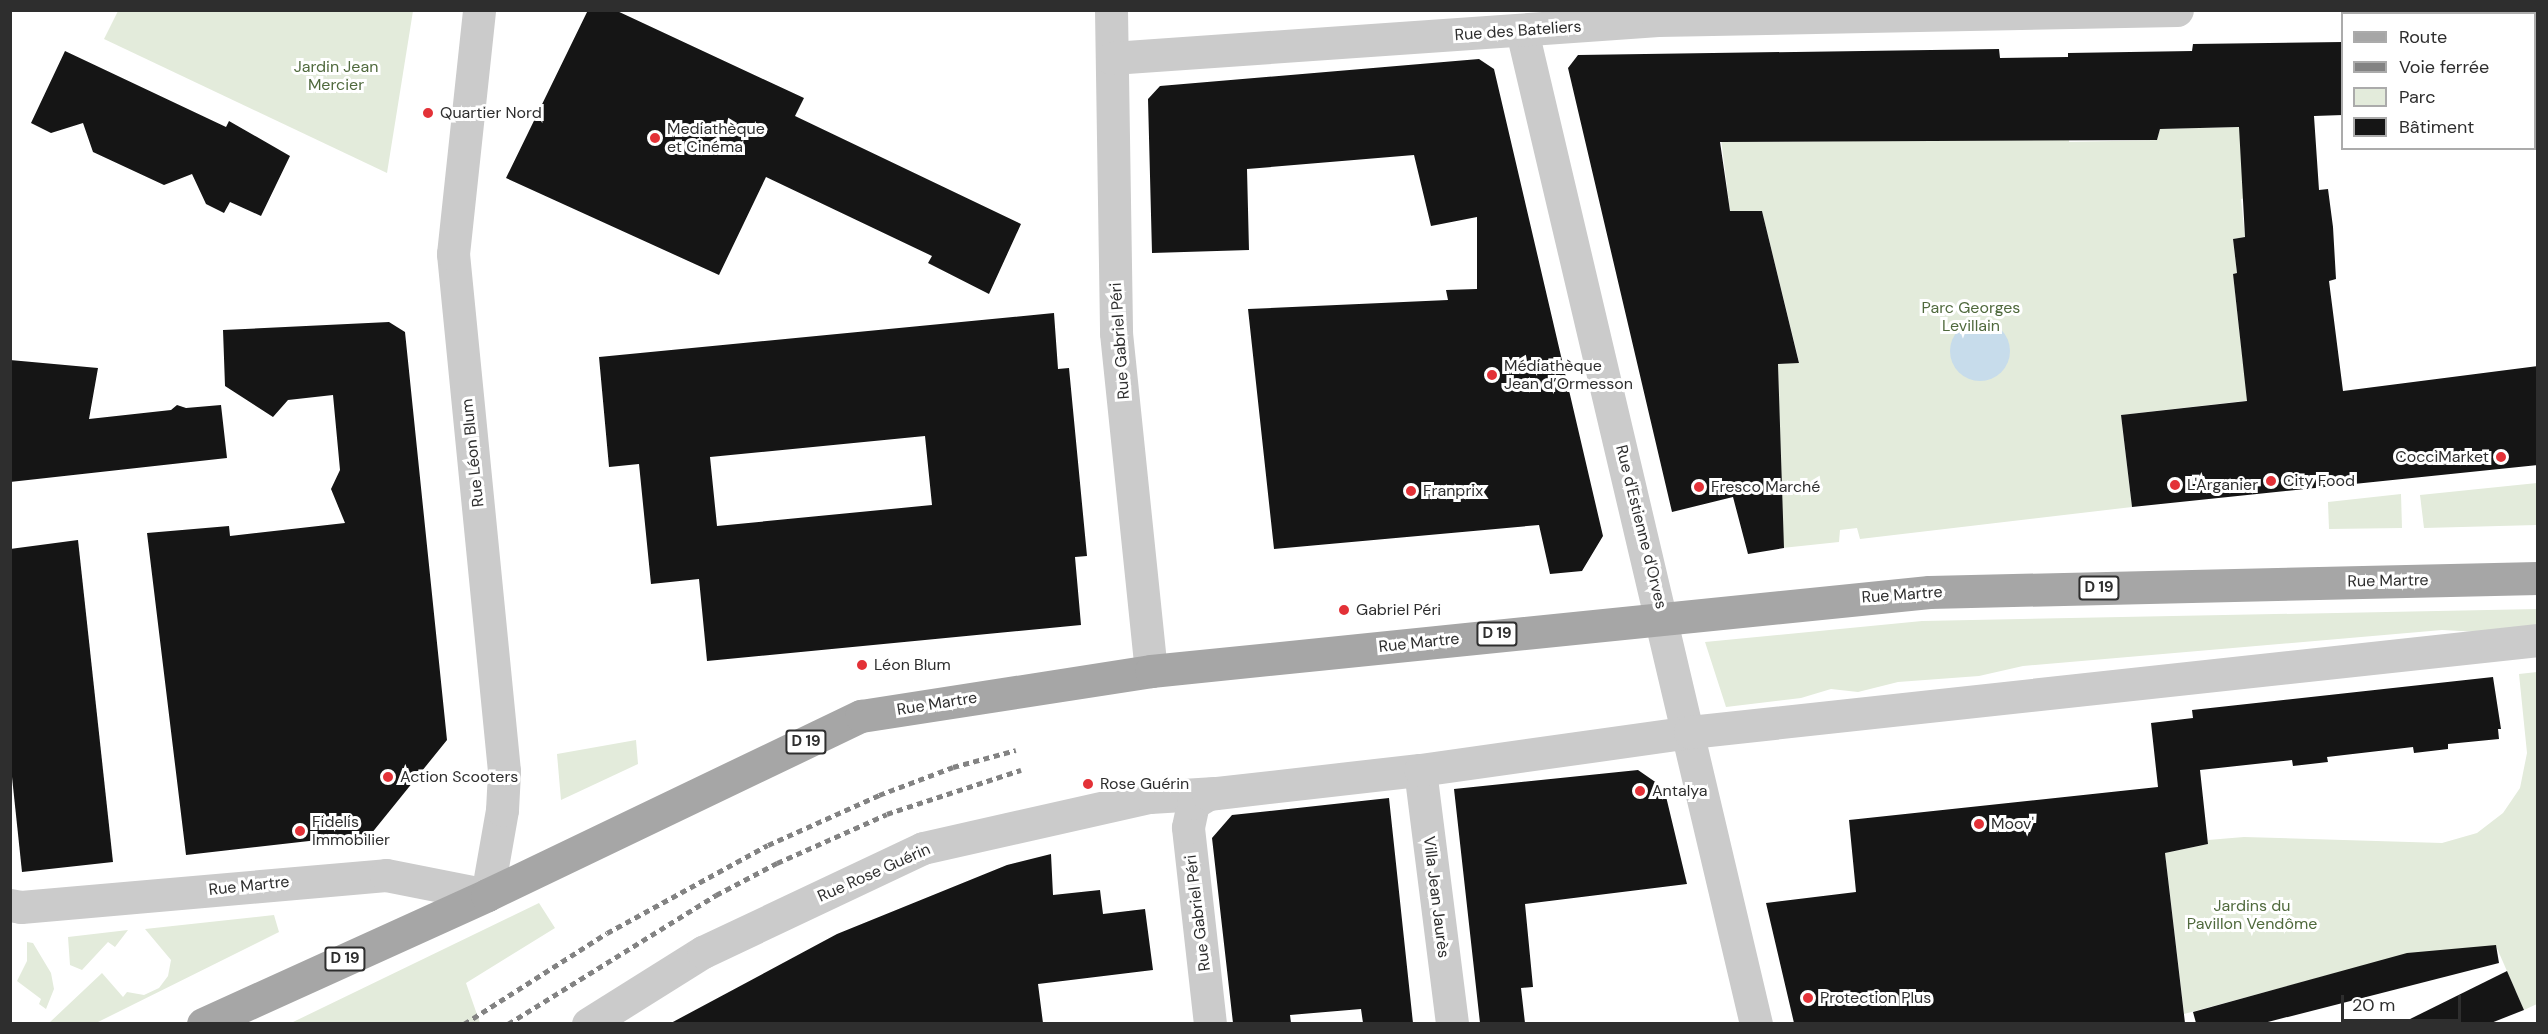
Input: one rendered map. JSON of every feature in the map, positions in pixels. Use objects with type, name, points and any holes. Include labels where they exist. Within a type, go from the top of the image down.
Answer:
[{"type":"main road","name":"Rue Martre","points":[[203,1023],[487,895],[861,716],[1151,671],[1662,616],[1929,592],[2538,578]]},
{"type":"street","name":"Rue Léon Blum","points":[[478,10],[453,254],[504,771],[502,810],[487,895]]},
{"type":"street","name":"Rue Gabriel Péri","points":[[1111,10],[1116,333],[1151,671]]},
{"type":"street","name":"Rue des Bateliers","points":[[1112,58],[1658,20],[2177,10]]},
{"type":"street","name":"Rue d'Estienne d'Orves","points":[[1522,31],[1690,732],[1756,1023]]},
{"type":"street","points":[[1207,798],[1690,732],[2538,640]]},
{"type":"street","name":"Villa Jean Jaurès","points":[[1420,770],[1452,1023]]},
{"type":"street","name":"Rue Rose Guérin","points":[[588,1023],[704,952],[923,848],[1150,797],[1207,798]]},
{"type":"street","name":"Rue Gabriel Péri","points":[[1207,798],[1188,827],[1210,1023]]},
{"type":"street","name":"Rue Martre","points":[[10,905],[21,908],[386,875],[487,895]]},
{"type":"green space","name":"Jardin Jean Mercier","points":[[118,11],[413,11],[387,173],[104,39]]},
{"type":"green space","name":"Parc Georges Levillain","points":[[2244,127],[2245,198],[2241,199],[2245,237],[2233,239],[2237,273],[2233,274],[2243,363],[2253,400],[2121,415],[2132,507],[1860,539],[1857,528],[1840,530],[1839,542],[1782,548],[1778,364],[1799,362],[1762,211],[1730,211],[1721,139],[1760,142],[2157,140],[2160,129]]},
{"type":"green space","points":[[2537,483],[2537,525],[2424,528],[2420,495]]},
{"type":"green space","points":[[2401,494],[2402,528],[2329,529],[2328,502]]},
{"type":"green space","points":[[2538,609],[2537,626],[2480,632],[2442,630],[2023,666],[1979,676],[1898,682],[1858,692],[1831,689],[1801,698],[1726,707],[1705,642],[1922,621]]},
{"type":"green space","name":"Jardins du Pavillon Vendôme","points":[[2537,672],[2537,1004],[2524,1010],[2496,946],[2406,954],[2184,1014],[2165,853],[2208,844],[2208,840],[2244,837],[2442,843],[2477,833],[2503,813],[2520,788],[2527,753],[2519,674]]},
{"type":"green space","points":[[636,740],[638,764],[561,800],[557,754]]},
{"type":"green space","points":[[539,903],[555,928],[466,983],[480,1023],[291,1023]]},
{"type":"green space","points":[[274,915],[279,932],[96,1023],[49,1023],[102,973],[123,997],[127,992],[144,995],[159,988],[168,976],[171,960],[145,929]]},
{"type":"green space","points":[[128,930],[115,947],[108,942],[82,970],[70,965],[68,937]]},
{"type":"green space","points":[[27,942],[33,943],[51,973],[54,989],[46,1009],[39,1004],[41,999],[17,981],[27,961]]},
{"type":"water","points":[[1980,321],[1997,326],[2005,334],[2010,351],[2005,368],[1997,376],[1980,381],[1963,376],[1955,368],[1950,351],[1955,334],[1963,326]]},
{"type":"building","name":"Mediathèque et Cinéma","points":[[588,10],[615,10],[804,98],[795,116],[1021,224],[989,294],[928,263],[932,256],[766,177],[719,275],[506,178]]},
{"type":"building","points":[[2341,42],[2341,115],[2314,116],[2319,190],[2328,189],[2333,227],[2336,279],[2329,281],[2343,391],[2538,366],[2538,465],[2132,507],[2121,415],[2247,401],[2233,274],[2237,273],[2233,239],[2245,237],[2239,127],[2160,129],[2157,140],[1720,142],[1730,211],[1762,211],[1799,363],[1778,364],[1784,548],[1748,554],[1733,497],[1672,512],[1568,68],[1578,55],[1999,49],[2000,58],[2068,57],[2068,53],[2192,51],[2193,44]]},
{"type":"building","points":[[65,51],[226,127],[229,121],[290,156],[261,216],[230,202],[224,213],[206,204],[192,174],[164,185],[93,152],[83,123],[51,133],[31,123]]},
{"type":"building","points":[[1479,59],[1494,69],[1603,536],[1582,571],[1550,574],[1539,525],[1274,549],[1248,309],[1448,300],[1446,290],[1477,289],[1477,217],[1431,226],[1414,155],[1247,169],[1249,250],[1152,253],[1148,99],[1160,86]]},
{"type":"building","points":[[1054,313],[1058,369],[1069,368],[1087,556],[1075,557],[1081,625],[707,661],[699,579],[651,584],[639,464],[609,467],[599,357]],"holes":[[[925,436],[932,505],[717,526],[710,457]]]},
{"type":"building","points":[[389,322],[405,332],[447,740],[371,834],[186,855],[147,533],[229,526],[230,536],[345,523],[331,489],[340,470],[333,395],[288,400],[273,417],[225,386],[223,330]]},
{"type":"building","points":[[10,360],[98,368],[89,419],[171,410],[177,405],[186,408],[221,405],[227,458],[10,482]]},
{"type":"building","points":[[78,540],[113,862],[22,872],[10,758],[10,549]]},
{"type":"building","points":[[2493,677],[2501,729],[2498,729],[2499,739],[2448,744],[2448,749],[2414,753],[2413,747],[2327,757],[2328,762],[2293,766],[2292,760],[2200,770],[2208,844],[2165,853],[2185,1023],[1794,1023],[1766,903],[1856,892],[1849,820],[2158,787],[2151,723],[2193,718],[2192,710]]},
{"type":"building","points":[[1638,770],[1664,788],[1687,884],[1525,904],[1533,987],[1521,988],[1525,1023],[1480,1023],[1454,789]]},
{"type":"building","points":[[1389,798],[1413,1023],[1363,1023],[1361,1009],[1290,1015],[1291,1023],[1233,1023],[1212,838],[1232,815]]},
{"type":"building","points":[[1051,854],[1053,895],[1100,890],[1103,914],[1145,909],[1153,970],[1038,984],[1043,1023],[671,1023],[837,934],[1007,865]]},
{"type":"building","points":[[2496,945],[2499,963],[2264,1023],[2196,1023],[2193,1012],[2407,953]]},
{"type":"building","points":[[2507,971],[2524,1010],[2491,1023],[2402,1023]]},
{"type":"railway","points":[[464,1024],[607,933],[768,845],[879,795],[953,767],[1016,750]]},
{"type":"railway","points":[[508,1024],[716,895],[777,863],[887,814],[1021,770]]},
{"type":"place","name":"Quartier Nord","points":[[428,113]]},
{"type":"place","name":"Mediathèque et Cinéma","points":[[655,138]]},
{"type":"place","name":"Médiathèque Jean d’Ormesson","points":[[1492,375]]},
{"type":"place","name":"CocciMarket","points":[[2501,457]]},
{"type":"place","name":"City Food","points":[[2271,481]]},
{"type":"place","name":"L'Arganier","points":[[2175,485]]},
{"type":"place","name":"Fresco Marché","points":[[1699,487]]},
{"type":"place","name":"Franprix","points":[[1411,491]]},
{"type":"place","name":"Gabriel Péri","points":[[1344,610]]},
{"type":"place","name":"Léon Blum","points":[[862,665]]},
{"type":"place","name":"Action Scooters","points":[[388,777]]},
{"type":"place","name":"Rose Guérin","points":[[1088,784]]},
{"type":"place","name":"Antalya","points":[[1640,791]]},
{"type":"place","name":"Moov'","points":[[1979,824]]},
{"type":"place","name":"Fidelis Immobilier","points":[[300,831]]},
{"type":"place","name":"Protection Plus","points":[[1808,998]]}]
